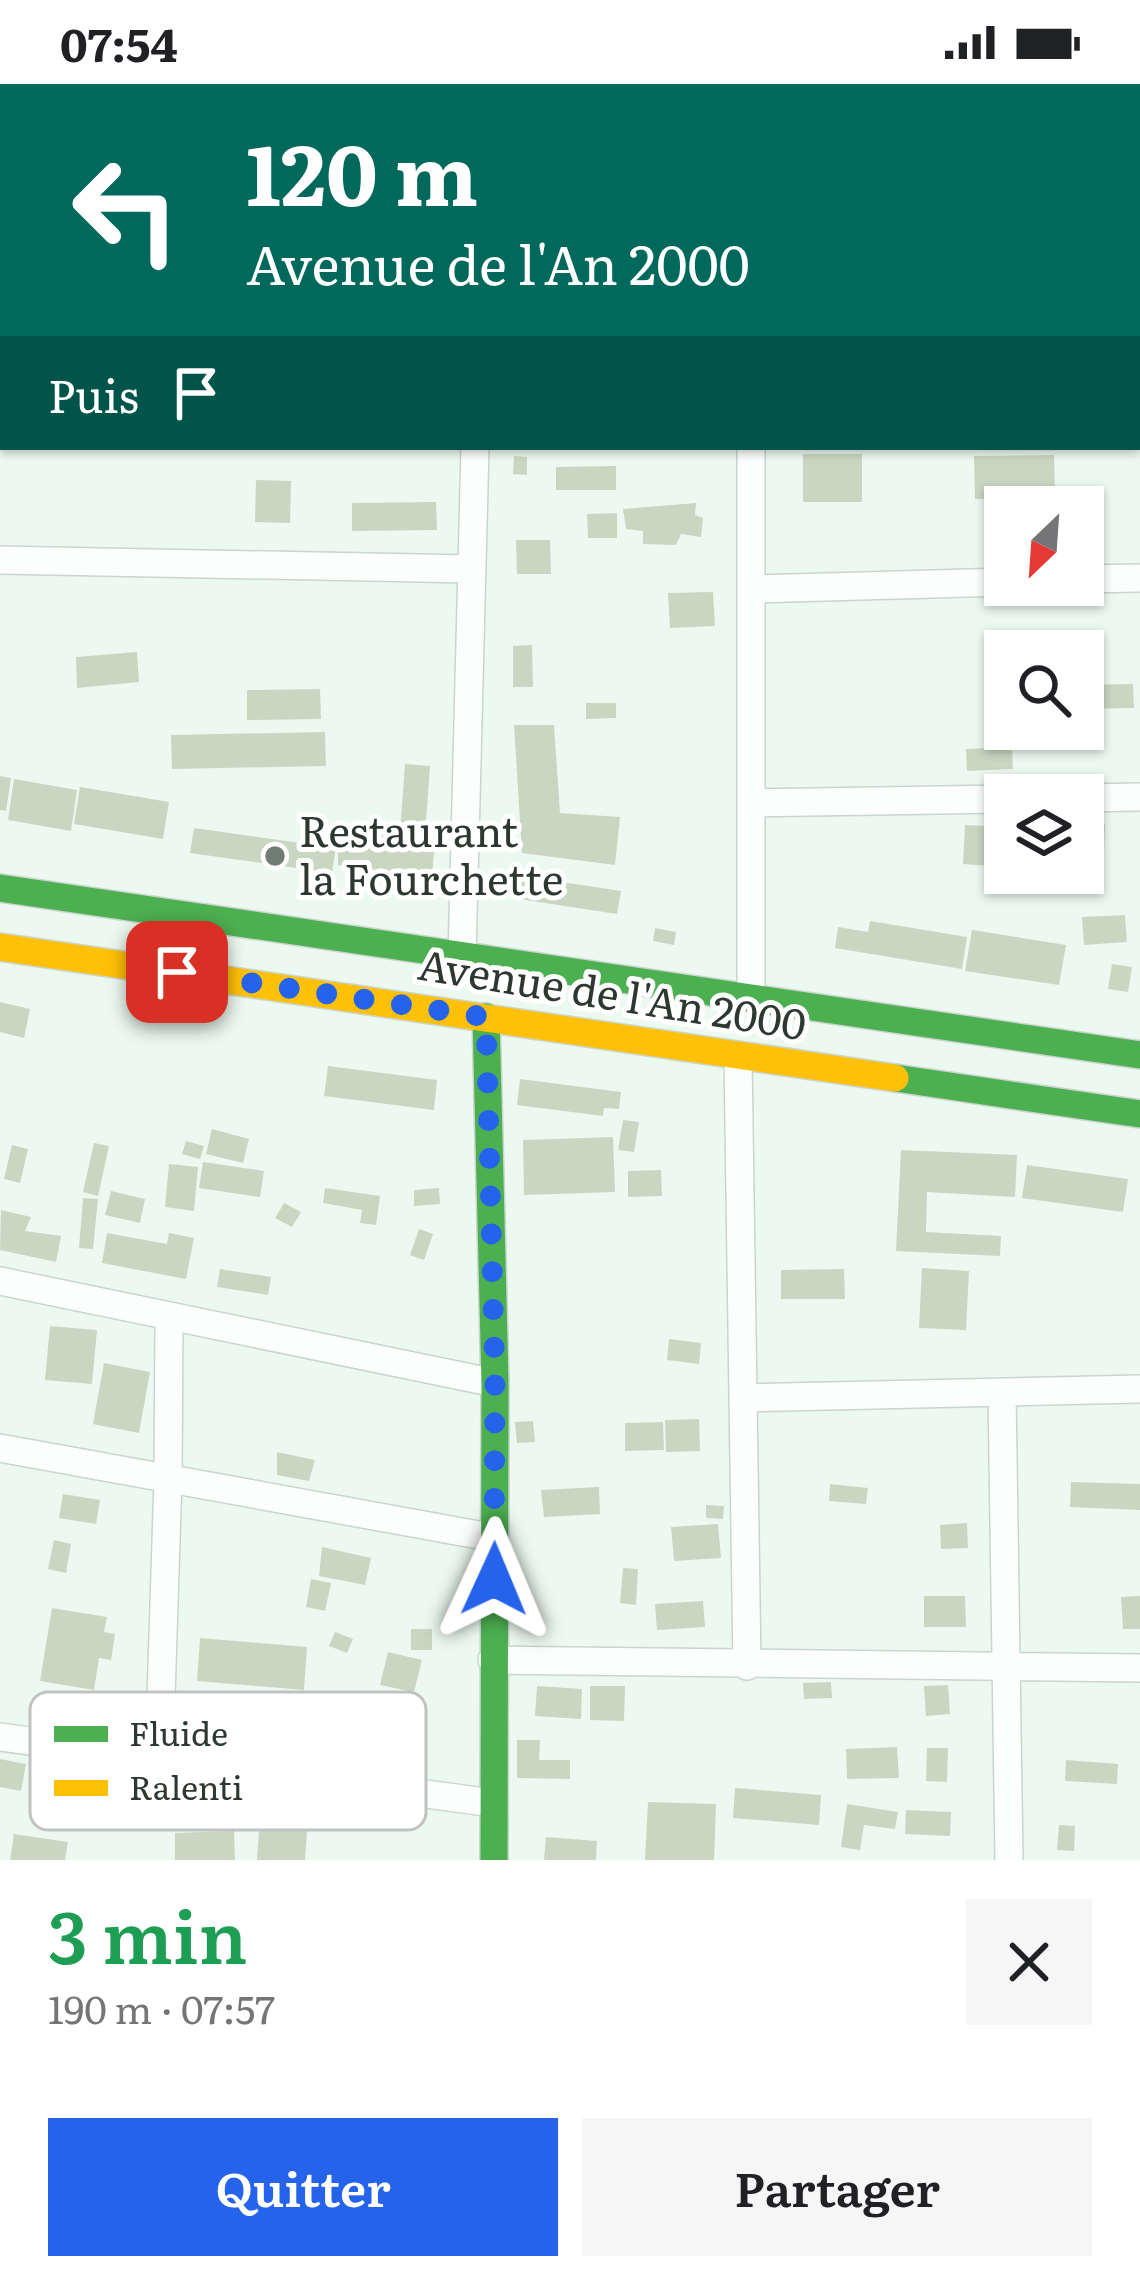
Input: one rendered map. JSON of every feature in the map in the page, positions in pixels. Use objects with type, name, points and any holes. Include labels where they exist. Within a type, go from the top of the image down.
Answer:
[{"type":"main road","name":"Avenue de l'An 2000","points":[[0,888],[1140,1055]]},
{"type":"main road","name":"Avenue de l'An 2000","points":[[0,947],[1140,1114]]},
{"type":"main road","points":[[486,1017],[495,1383],[494,1860]]},
{"type":"street","points":[[462,957],[475,450]]},
{"type":"street","points":[[751,450],[752,996]]},
{"type":"street","points":[[0,560],[471,569]]},
{"type":"street","points":[[1104,579],[1140,578]]},
{"type":"street","points":[[752,589],[984,583]]},
{"type":"street","points":[[1104,798],[1140,797]]},
{"type":"street","points":[[751,803],[984,800]]},
{"type":"street","points":[[738,1058],[747,1666]]},
{"type":"street","points":[[0,1281],[495,1383]]},
{"type":"street","points":[[161,1692],[169,1318]]},
{"type":"street","points":[[743,1398],[1140,1389]]},
{"type":"street","points":[[1002,1392],[1009,1860]]},
{"type":"street","points":[[0,1448],[495,1538]]},
{"type":"street","points":[[492,1660],[1140,1667]]},
{"type":"street","points":[[0,1737],[30,1741]]},
{"type":"street","points":[[426,1794],[494,1803]]},
{"type":"building","points":[[803,454],[862,454],[862,502],[803,502]]},
{"type":"building","points":[[1054,455],[1055,486],[984,486],[984,499],[975,499],[974,456]]},
{"type":"building","points":[[514,456],[527,457],[527,475],[513,474]]},
{"type":"building","points":[[616,466],[616,490],[556,490],[556,467]]},
{"type":"building","points":[[256,480],[291,481],[290,523],[255,522]]},
{"type":"building","points":[[436,502],[437,530],[352,531],[352,503]]},
{"type":"building","points":[[696,503],[695,515],[703,518],[701,537],[681,534],[676,545],[643,544],[643,531],[626,529],[623,509]]},
{"type":"building","points":[[617,513],[617,538],[588,538],[587,514]]},
{"type":"building","points":[[516,540],[550,540],[551,574],[517,574]]},
{"type":"building","points":[[713,592],[715,626],[670,628],[668,593]]},
{"type":"building","points":[[532,645],[533,687],[513,687],[513,646]]},
{"type":"building","points":[[137,652],[139,682],[77,688],[76,657]]},
{"type":"building","points":[[1133,684],[1134,708],[1104,709],[1104,685]]},
{"type":"building","points":[[320,689],[321,719],[247,720],[247,690]]},
{"type":"building","points":[[586,703],[616,703],[616,718],[586,719]]},
{"type":"building","points":[[514,725],[554,725],[560,813],[620,817],[615,865],[522,853]]},
{"type":"building","points":[[325,732],[326,766],[172,769],[171,735]]},
{"type":"building","points":[[966,749],[1012,750],[1013,769],[967,771]]},
{"type":"building","points":[[405,764],[430,766],[425,836],[435,837],[432,879],[338,865],[338,828],[400,832]]},
{"type":"building","points":[[0,776],[11,778],[6,811],[0,810]]},
{"type":"building","points":[[14,779],[77,790],[71,831],[8,820]]},
{"type":"building","points":[[80,787],[169,802],[163,839],[74,824]]},
{"type":"building","points":[[965,825],[984,826],[984,866],[963,864]]},
{"type":"building","points":[[194,828],[336,848],[332,873],[190,853]]},
{"type":"building","points":[[522,876],[621,891],[617,914],[519,899]]},
{"type":"building","points":[[1125,915],[1127,942],[1084,945],[1082,917]]},
{"type":"building","points":[[870,921],[967,937],[962,969],[835,948],[838,927],[868,932]]},
{"type":"building","points":[[655,928],[676,932],[674,945],[653,941]]},
{"type":"building","points":[[972,930],[1066,945],[1059,985],[965,971]]},
{"type":"building","points":[[1112,964],[1132,967],[1128,992],[1108,989]]},
{"type":"building","points":[[0,1002],[30,1009],[24,1038],[0,1032]]},
{"type":"building","points":[[328,1066],[437,1080],[434,1110],[324,1096]]},
{"type":"building","points":[[520,1079],[621,1092],[619,1109],[604,1108],[603,1116],[517,1105]]},
{"type":"building","points":[[623,1120],[639,1122],[634,1152],[618,1150]]},
{"type":"building","points":[[212,1129],[249,1139],[243,1163],[206,1154]]},
{"type":"building","points":[[613,1137],[615,1192],[524,1195],[523,1140]]},
{"type":"building","points":[[186,1141],[204,1146],[200,1159],[182,1154]]},
{"type":"building","points":[[94,1143],[109,1146],[98,1196],[83,1192]]},
{"type":"building","points":[[12,1145],[28,1149],[20,1183],[4,1179]]},
{"type":"building","points":[[901,1150],[1017,1155],[1015,1197],[927,1192],[926,1232],[1001,1236],[1000,1256],[896,1251]]},
{"type":"building","points":[[203,1162],[264,1171],[260,1197],[199,1188]]},
{"type":"building","points":[[169,1164],[198,1167],[194,1211],[165,1207]]},
{"type":"building","points":[[1027,1165],[1128,1179],[1123,1212],[1022,1198]]},
{"type":"building","points":[[661,1170],[662,1196],[628,1197],[628,1171]]},
{"type":"building","points":[[325,1188],[380,1196],[376,1225],[360,1223],[362,1210],[323,1203]]},
{"type":"building","points":[[439,1188],[440,1204],[414,1206],[414,1190]]},
{"type":"building","points":[[111,1191],[145,1199],[140,1223],[105,1215]]},
{"type":"building","points":[[83,1198],[98,1199],[93,1249],[79,1248]]},
{"type":"building","points":[[284,1203],[301,1212],[292,1227],[275,1218]]},
{"type":"building","points":[[1,1210],[31,1217],[25,1231],[61,1236],[56,1262],[0,1250]]},
{"type":"building","points":[[419,1229],[433,1234],[424,1260],[410,1255]]},
{"type":"building","points":[[107,1233],[167,1244],[169,1233],[194,1238],[186,1279],[102,1263]]},
{"type":"building","points":[[922,1268],[969,1271],[966,1330],[919,1328]]},
{"type":"building","points":[[220,1269],[271,1277],[268,1295],[217,1287]]},
{"type":"building","points":[[844,1269],[845,1299],[781,1299],[781,1270]]},
{"type":"building","points":[[50,1326],[97,1330],[92,1384],[45,1380]]},
{"type":"building","points":[[669,1339],[701,1343],[699,1364],[667,1360]]},
{"type":"building","points":[[104,1363],[150,1372],[139,1433],[93,1424]]},
{"type":"building","points":[[699,1419],[700,1451],[666,1452],[665,1420]]},
{"type":"building","points":[[533,1421],[535,1442],[517,1443],[515,1422]]},
{"type":"building","points":[[663,1422],[664,1450],[625,1451],[625,1423]]},
{"type":"building","points":[[277,1452],[315,1460],[309,1481],[277,1475]]},
{"type":"building","points":[[1071,1482],[1140,1484],[1140,1510],[1070,1507]]},
{"type":"building","points":[[830,1484],[868,1488],[866,1504],[829,1501]]},
{"type":"building","points":[[599,1487],[600,1514],[544,1517],[541,1490]]},
{"type":"building","points":[[63,1494],[100,1500],[96,1524],[59,1518]]},
{"type":"building","points":[[706,1505],[724,1506],[723,1519],[706,1518]]},
{"type":"building","points":[[967,1523],[968,1548],[941,1549],[940,1525]]},
{"type":"building","points":[[718,1524],[721,1558],[674,1561],[671,1527]]},
{"type":"building","points":[[54,1540],[71,1544],[66,1573],[48,1569]]},
{"type":"building","points":[[322,1547],[371,1558],[365,1585],[319,1576]]},
{"type":"building","points":[[623,1568],[638,1569],[636,1605],[620,1603]]},
{"type":"building","points":[[311,1579],[331,1583],[325,1611],[306,1607]]},
{"type":"building","points":[[924,1596],[965,1596],[966,1627],[924,1627]]},
{"type":"building","points":[[1140,1596],[1140,1629],[1123,1629],[1121,1597]]},
{"type":"building","points":[[703,1601],[705,1627],[657,1630],[655,1604]]},
{"type":"building","points":[[52,1608],[107,1617],[104,1632],[115,1634],[111,1660],[99,1658],[94,1690],[40,1681]]},
{"type":"building","points":[[411,1629],[432,1629],[432,1650],[411,1650]]},
{"type":"building","points":[[335,1632],[353,1639],[347,1653],[329,1646]]},
{"type":"building","points":[[200,1638],[307,1647],[304,1690],[197,1681]]},
{"type":"building","points":[[388,1652],[422,1660],[414,1692],[380,1685]]},
{"type":"building","points":[[831,1682],[832,1698],[804,1699],[803,1683]]},
{"type":"building","points":[[948,1685],[950,1714],[926,1716],[924,1686]]},
{"type":"building","points":[[537,1686],[582,1689],[581,1719],[535,1716]]},
{"type":"building","points":[[590,1686],[625,1686],[624,1721],[590,1720]]},
{"type":"building","points":[[517,1740],[540,1740],[539,1760],[570,1760],[570,1779],[517,1778]]},
{"type":"building","points":[[897,1747],[899,1778],[847,1779],[846,1749]]},
{"type":"building","points":[[927,1748],[948,1748],[947,1782],[926,1781]]},
{"type":"building","points":[[0,1759],[26,1764],[21,1791],[0,1787]]},
{"type":"building","points":[[1066,1760],[1118,1764],[1117,1784],[1065,1781]]},
{"type":"building","points":[[735,1788],[821,1795],[819,1825],[733,1818]]},
{"type":"building","points":[[648,1802],[716,1804],[714,1860],[645,1860]]},
{"type":"building","points":[[847,1804],[898,1812],[895,1829],[864,1825],[860,1850],[841,1847]]},
{"type":"building","points":[[906,1810],[951,1812],[950,1836],[905,1834]]},
{"type":"building","points":[[1059,1825],[1075,1826],[1074,1851],[1057,1850]]},
{"type":"building","points":[[259,1830],[307,1830],[305,1860],[257,1860]]},
{"type":"building","points":[[234,1831],[235,1860],[175,1860],[175,1833]]},
{"type":"building","points":[[14,1834],[68,1842],[65,1860],[10,1860]]},
{"type":"building","points":[[546,1837],[597,1841],[596,1860],[544,1860]]},
{"type":"traffic: fast","points":[[0,888],[1140,1055]]},
{"type":"traffic: fast","points":[[486,1017],[495,1383],[494,1860]]},
{"type":"traffic: fast","points":[[895,1078],[1140,1114]]},
{"type":"traffic: slow","points":[[0,947],[895,1078]]},
{"type":"place","name":"Restaurant la Fourchette","points":[[275,856]]},
{"type":"route","points":[[177,972],[486,1017],[495,1383],[494,1579]]}]
